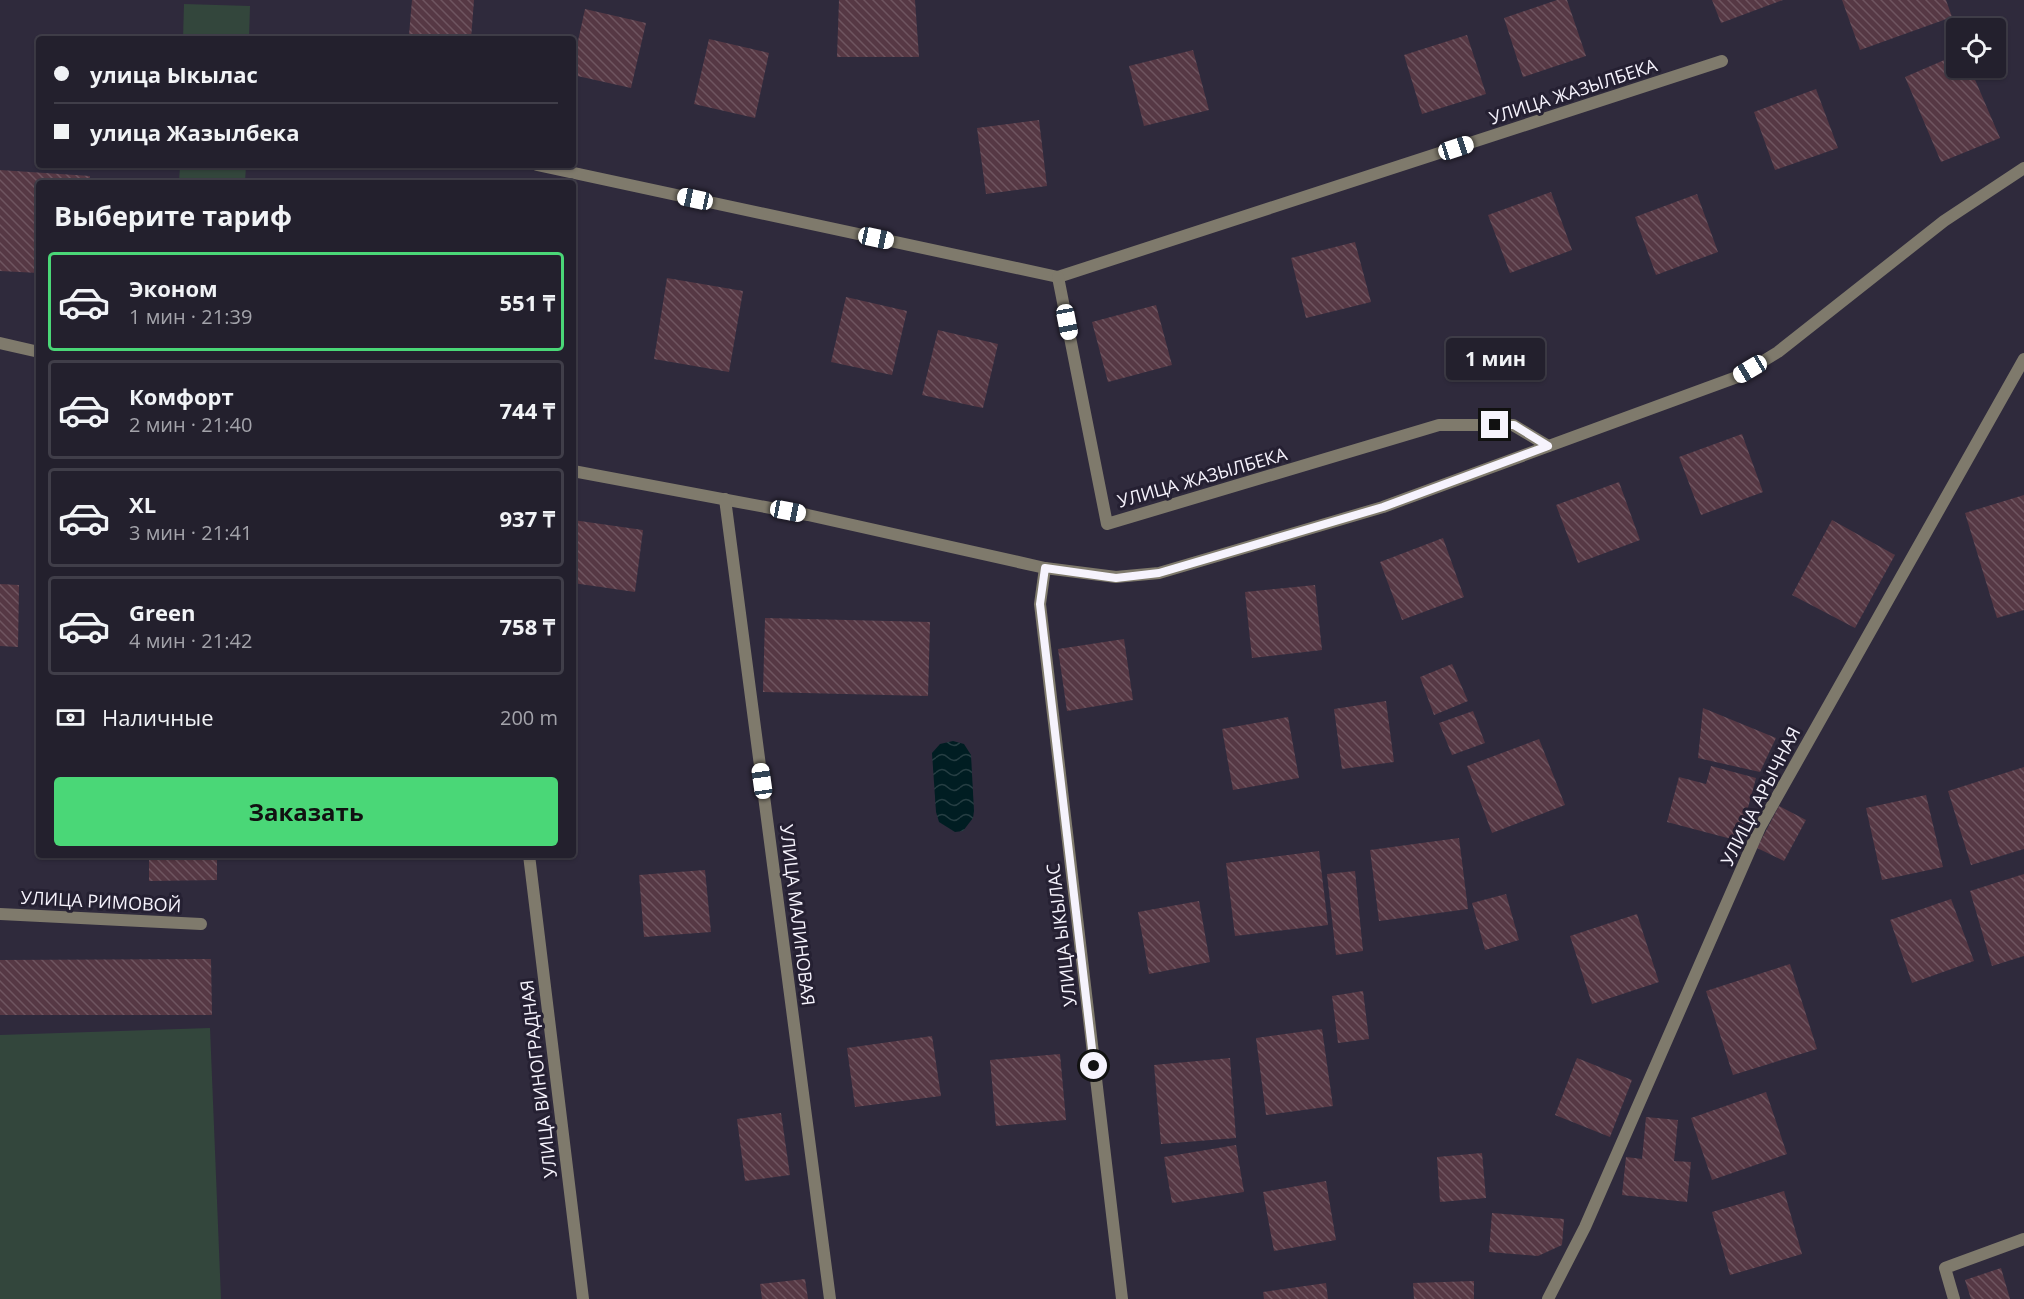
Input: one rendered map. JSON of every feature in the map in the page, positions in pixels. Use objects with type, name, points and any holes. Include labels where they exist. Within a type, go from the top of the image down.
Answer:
[{"type":"street","name":"УЛИЦА ЖАЗЫЛБЕКА","points":[[1548,446],[1514,425],[1438,425],[1107,524],[1058,277],[1722,61]]},
{"type":"street","points":[[551,168],[1058,277]]},
{"type":"street","points":[[576,472],[808,515],[1045,568],[1116,578],[1159,573],[1383,507],[1737,377],[1778,352],[1944,221],[2024,168]]},
{"type":"street","points":[[0,343],[36,351]]},
{"type":"street","name":"УЛИЦА АРЫЧНАЯ","points":[[1548,1299],[1585,1227],[1760,827],[2024,359]]},
{"type":"street","name":"УЛИЦА МАЛИНОВАЯ","points":[[725,499],[830,1299]]},
{"type":"street","name":"УЛИЦА ЫКЫЛАС","points":[[1045,568],[1040,604],[1122,1299]]},
{"type":"street","name":"УЛИЦА ВИНОГРАДНАЯ","points":[[529,858],[583,1299]]},
{"type":"street","name":"УЛИЦА РИМОВОЙ","points":[[0,914],[201,924]]},
{"type":"street","points":[[1954,1299],[1945,1268],[2024,1239]]},
{"type":"shaded area","points":[[184,4],[250,6],[249,36],[183,36]]},
{"type":"shaded area","points":[[180,168],[246,168],[245,180],[179,180]]},
{"type":"shaded area","points":[[210,1028],[221,1299],[0,1299],[0,1035]]},
{"type":"water","points":[[953,741],[964,744],[971,755],[974,811],[973,818],[963,831],[955,832],[939,822],[936,812],[932,753],[940,744]]},
{"type":"building","points":[[412,0],[474,0],[471,36],[409,35]]},
{"type":"building","points":[[839,0],[915,0],[919,57],[837,57]]},
{"type":"building","points":[[1557,0],[1567,0],[1586,56],[1523,77],[1504,18]]},
{"type":"building","points":[[1712,0],[1783,0],[1721,23]]},
{"type":"building","points":[[1842,0],[1946,0],[1952,17],[1860,50]]},
{"type":"building","points":[[585,9],[646,23],[631,88],[576,76],[576,50]]},
{"type":"building","points":[[1467,35],[1486,94],[1422,114],[1404,55]]},
{"type":"building","points":[[709,39],[769,53],[755,118],[694,104]]},
{"type":"building","points":[[1193,50],[1209,110],[1144,126],[1129,66]]},
{"type":"building","points":[[1946,59],[1946,78],[1974,78],[2000,138],[1941,162],[1905,77]]},
{"type":"building","points":[[1816,89],[1838,148],[1775,170],[1754,112]]},
{"type":"building","points":[[1039,120],[1047,186],[986,194],[977,128]]},
{"type":"building","points":[[0,170],[90,176],[90,180],[36,180],[36,273],[0,271]]},
{"type":"building","points":[[1551,192],[1572,250],[1510,273],[1488,215]]},
{"type":"building","points":[[1697,194],[1718,252],[1656,275],[1635,217]]},
{"type":"building","points":[[1355,242],[1371,302],[1306,318],[1291,258]]},
{"type":"building","points":[[667,278],[743,291],[729,372],[654,359]]},
{"type":"building","points":[[846,297],[907,311],[892,375],[831,362]]},
{"type":"building","points":[[1156,305],[1172,365],[1108,382],[1092,322]]},
{"type":"building","points":[[938,330],[998,344],[983,408],[922,395]]},
{"type":"building","points":[[1742,434],[1763,492],[1701,515],[1679,457]]},
{"type":"building","points":[[1619,482],[1640,540],[1578,563],[1556,505]]},
{"type":"building","points":[[2024,495],[2024,610],[1997,618],[1965,513]]},
{"type":"building","points":[[576,520],[643,530],[635,592],[576,583]]},
{"type":"building","points":[[1832,520],[1895,555],[1855,628],[1792,595]]},
{"type":"building","points":[[1443,538],[1464,597],[1402,620],[1380,562]]},
{"type":"building","points":[[0,584],[19,585],[18,647],[0,646]]},
{"type":"building","points":[[1315,585],[1322,650],[1252,658],[1245,592]]},
{"type":"building","points":[[765,618],[930,622],[928,696],[763,692]]},
{"type":"building","points":[[1124,639],[1133,700],[1067,711],[1058,649]]},
{"type":"building","points":[[1452,664],[1468,701],[1434,715],[1420,677]]},
{"type":"building","points":[[1386,701],[1394,762],[1342,769],[1334,709]]},
{"type":"building","points":[[1703,708],[1776,738],[1760,772],[1698,758]]},
{"type":"building","points":[[1473,711],[1485,743],[1452,755],[1439,723]]},
{"type":"building","points":[[1288,717],[1299,778],[1233,790],[1222,729]]},
{"type":"building","points":[[1539,739],[1565,805],[1492,833],[1467,766]]},
{"type":"building","points":[[1711,766],[1756,778],[1739,841],[1667,822],[1679,777],[1706,784]]},
{"type":"building","points":[[2024,767],[2024,849],[1971,865],[1948,791]]},
{"type":"building","points":[[1926,795],[1943,867],[1882,880],[1866,808]]},
{"type":"building","points":[[1779,806],[1806,820],[1784,861],[1757,848]]},
{"type":"building","points":[[1459,838],[1468,909],[1379,921],[1370,850]]},
{"type":"building","points":[[1319,851],[1328,925],[1235,936],[1226,863]]},
{"type":"building","points":[[149,858],[217,858],[217,880],[149,881]]},
{"type":"building","points":[[705,870],[711,932],[644,937],[639,875]]},
{"type":"building","points":[[1355,871],[1363,951],[1336,955],[1327,874]]},
{"type":"building","points":[[2024,874],[2024,956],[1992,966],[1970,891]]},
{"type":"building","points":[[1506,894],[1519,940],[1485,950],[1472,903]]},
{"type":"building","points":[[1951,899],[1974,961],[1912,983],[1890,920]]},
{"type":"building","points":[[1199,901],[1210,962],[1149,974],[1138,912]]},
{"type":"building","points":[[1637,914],[1659,982],[1592,1004],[1570,936]]},
{"type":"building","points":[[211,959],[212,1015],[0,1015],[0,960]]},
{"type":"building","points":[[1790,964],[1817,1049],[1733,1075],[1706,991]]},
{"type":"building","points":[[1363,991],[1369,1039],[1338,1043],[1332,996]]},
{"type":"building","points":[[1322,1029],[1333,1106],[1266,1115],[1256,1038]]},
{"type":"building","points":[[932,1036],[941,1096],[855,1107],[847,1048]]},
{"type":"building","points":[[1060,1054],[1066,1120],[996,1126],[990,1060]]},
{"type":"building","points":[[1230,1058],[1236,1138],[1161,1144],[1154,1065]]},
{"type":"building","points":[[1577,1058],[1632,1080],[1610,1137],[1555,1115]]},
{"type":"building","points":[[1766,1092],[1787,1154],[1712,1180],[1691,1118]]},
{"type":"building","points":[[781,1113],[790,1175],[745,1181],[737,1119]]},
{"type":"building","points":[[1646,1117],[1678,1120],[1674,1161],[1691,1162],[1687,1202],[1622,1195],[1626,1157],[1642,1159]]},
{"type":"building","points":[[1236,1145],[1244,1192],[1172,1203],[1164,1157]]},
{"type":"building","points":[[1482,1153],[1486,1198],[1440,1202],[1437,1157]]},
{"type":"building","points":[[1326,1181],[1336,1240],[1274,1251],[1263,1192]]},
{"type":"building","points":[[1784,1191],[1802,1254],[1730,1275],[1712,1212]]},
{"type":"building","points":[[1492,1213],[1564,1219],[1562,1245],[1538,1256],[1489,1252]]},
{"type":"building","points":[[2001,1268],[2010,1299],[1971,1299],[1965,1280]]},
{"type":"building","points":[[805,1279],[808,1299],[762,1299],[760,1284]]},
{"type":"building","points":[[1474,1281],[1474,1299],[1414,1299],[1413,1283]]},
{"type":"building","points":[[1326,1283],[1328,1299],[1264,1299],[1263,1292]]},
{"type":"route","points":[[1094,1066],[1040,604],[1045,568],[1116,578],[1159,573],[1383,507],[1548,446],[1514,425],[1495,425]]}]
